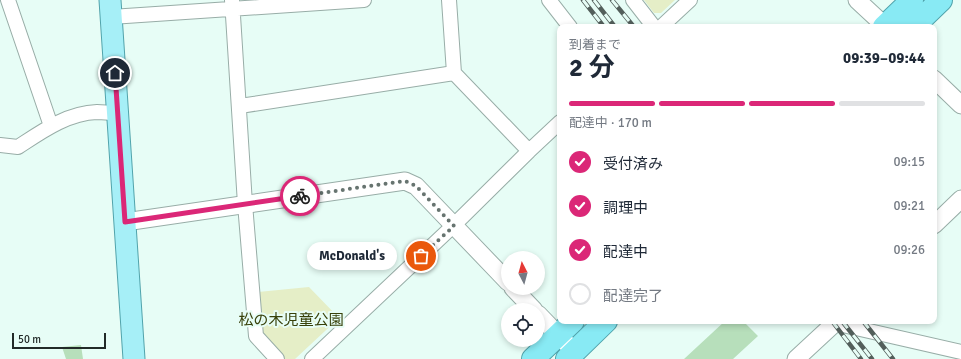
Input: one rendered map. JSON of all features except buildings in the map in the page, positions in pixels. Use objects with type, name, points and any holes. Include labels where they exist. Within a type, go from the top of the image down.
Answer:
[{"type":"highway","points":[[887,24],[912,0]]},
{"type":"highway","points":[[916,24],[941,0]]},
{"type":"highway","points":[[574,357],[603,324]]},
{"type":"highway","points":[[533,359],[565,328]]},
{"type":"main road","points":[[111,9],[134,359]]},
{"type":"street","points":[[8,0],[51,126]]},
{"type":"street","points":[[111,9],[364,0]]},
{"type":"street","points":[[449,0],[454,73],[529,151]]},
{"type":"street","points":[[549,0],[568,24]]},
{"type":"street","points":[[633,0],[652,24]]},
{"type":"street","points":[[664,24],[690,0]]},
{"type":"street","points":[[857,0],[881,24]]},
{"type":"street","points":[[233,5],[245,204],[256,336],[277,359]]},
{"type":"street","points":[[240,106],[454,73]]},
{"type":"street","points":[[937,82],[961,105]]},
{"type":"street","points":[[0,145],[18,148],[51,126],[83,114],[96,112],[118,114]]},
{"type":"street","points":[[312,359],[454,226],[557,125]]},
{"type":"street","points":[[125,222],[405,181],[416,186],[501,275]]},
{"type":"street","points":[[937,222],[961,199]]},
{"type":"street","points":[[520,295],[527,303]]},
{"type":"street","points":[[545,318],[557,324]]},
{"type":"street","points":[[796,359],[833,324]]},
{"type":"street","points":[[843,324],[961,352]]},
{"type":"street","points":[[565,328],[574,357]]},
{"type":"green space","points":[[644,0],[675,0],[661,13],[654,13]]},
{"type":"green space","name":"松の木児童公園","points":[[309,287],[339,318],[295,359],[284,359],[261,335],[258,292]]},
{"type":"railway","points":[[583,0],[602,24]]},
{"type":"railway","points":[[594,0],[613,24]]},
{"type":"railway","points":[[612,0],[632,24]]},
{"type":"railway","points":[[834,324],[861,359]]},
{"type":"railway","points":[[844,324],[872,359]]},
{"type":"railway","points":[[865,324],[893,359]]},
{"type":"way so far","points":[[300,196],[405,181],[416,186],[454,226],[421,256]]},
{"type":"place","name":"McDonald's","points":[[421,256]]},
{"type":"route","points":[[115,73],[125,222],[300,196]]}]
